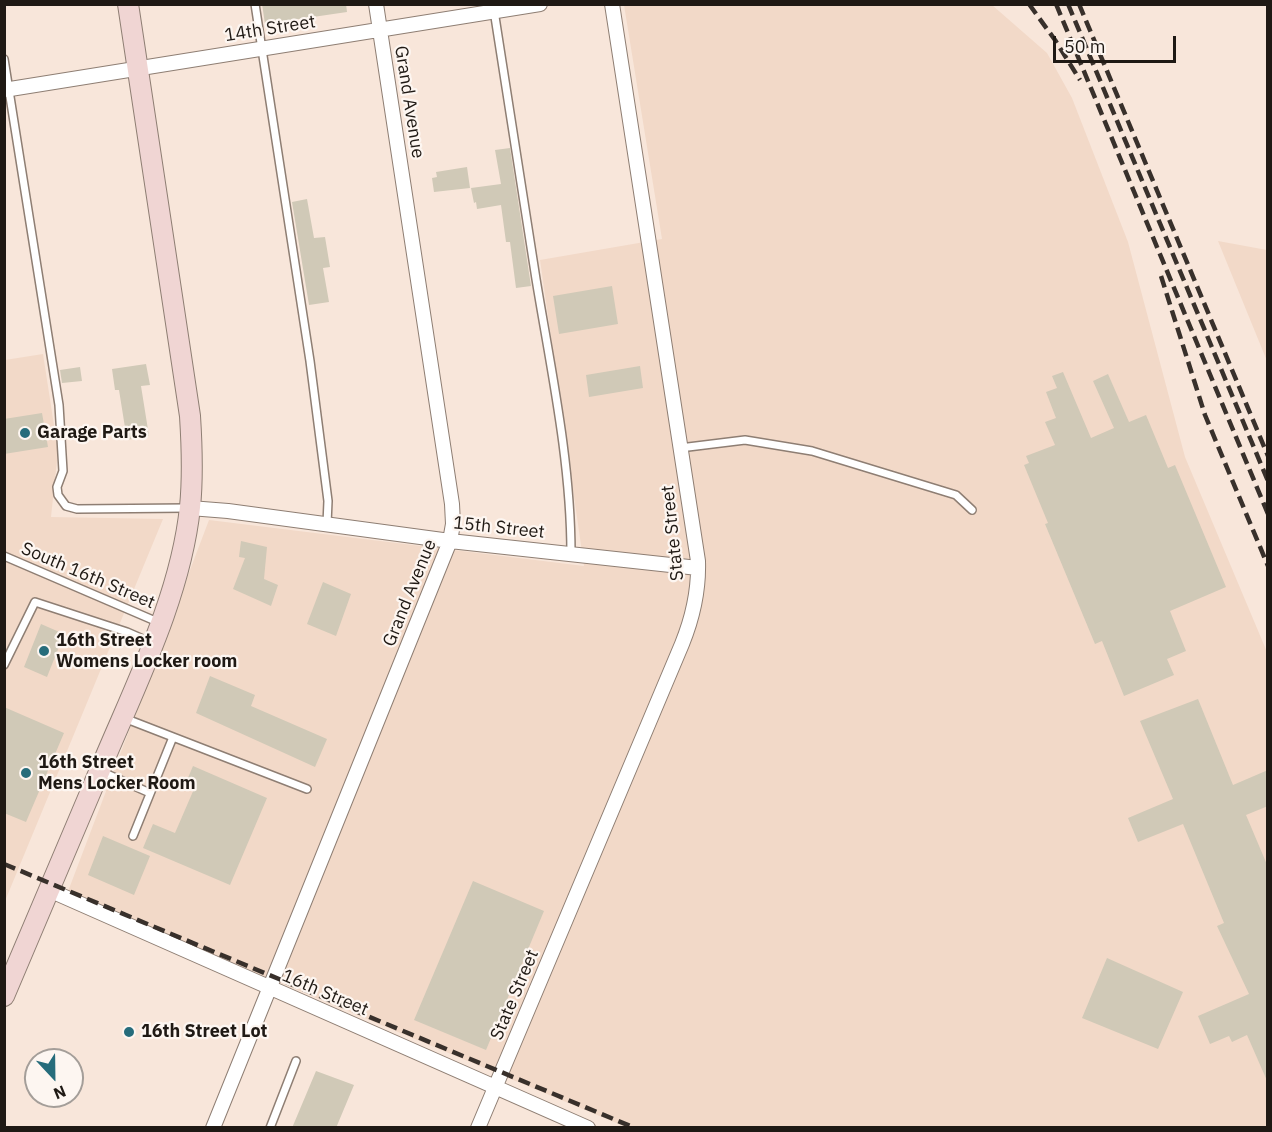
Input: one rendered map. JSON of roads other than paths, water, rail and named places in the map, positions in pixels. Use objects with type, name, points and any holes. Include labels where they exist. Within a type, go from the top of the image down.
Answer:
[{"type":"main road","points":[[4,996],[152,643],[175,579],[189,508],[192,460],[190,416],[128,4]]},
{"type":"street","name":"Grand Avenue","points":[[213,1128],[450,541],[453,524],[452,504],[376,4]]},
{"type":"street","name":"14th Street","points":[[7,89],[380,30],[494,8],[540,4]]},
{"type":"street","name":"State Street","points":[[478,1128],[682,644],[697,596],[698,568],[612,4]]},
{"type":"street","name":"15th Street","points":[[189,508],[450,541],[698,568]]},
{"type":"street","name":"16th Street","points":[[49,890],[588,1128]]},
{"type":"lane","points":[[255,4],[310,361],[328,501],[327,524]]},
{"type":"lane","points":[[494,8],[561,426],[571,554]]},
{"type":"lane","points":[[4,59],[59,405],[63,471],[57,487],[58,495],[66,506],[77,509],[189,508]]},
{"type":"lane","points":[[680,448],[745,440],[812,451],[956,495],[972,510]]},
{"type":"lane","name":"South 16th Street","points":[[4,556],[159,623]]},
{"type":"lane","points":[[4,665],[35,602],[127,632],[152,643]]},
{"type":"lane","points":[[122,717],[307,789]]},
{"type":"lane","points":[[133,836],[173,737]]},
{"type":"lane","points":[[100,770],[150,793]]},
{"type":"lane","points":[[270,1128],[296,1061]]},
{"type":"railway","points":[[1029,4],[1080,80]]},
{"type":"railway","points":[[1056,4],[1268,514]]},
{"type":"railway","points":[[1068,4],[1268,481]]},
{"type":"railway","points":[[1079,4],[1268,456]]},
{"type":"railway","points":[[1161,276],[1205,415],[1268,566]]},
{"type":"railway","points":[[4,864],[635,1128]]},
{"type":"place","name":"Garage Parts","points":[[25,433]]},
{"type":"place","name":"16th Street Womens Locker room","points":[[44,651]]},
{"type":"place","name":"16th Street Mens Locker Room","points":[[26,773]]},
{"type":"place","name":"16th Street Lot","points":[[129,1032]]}]
